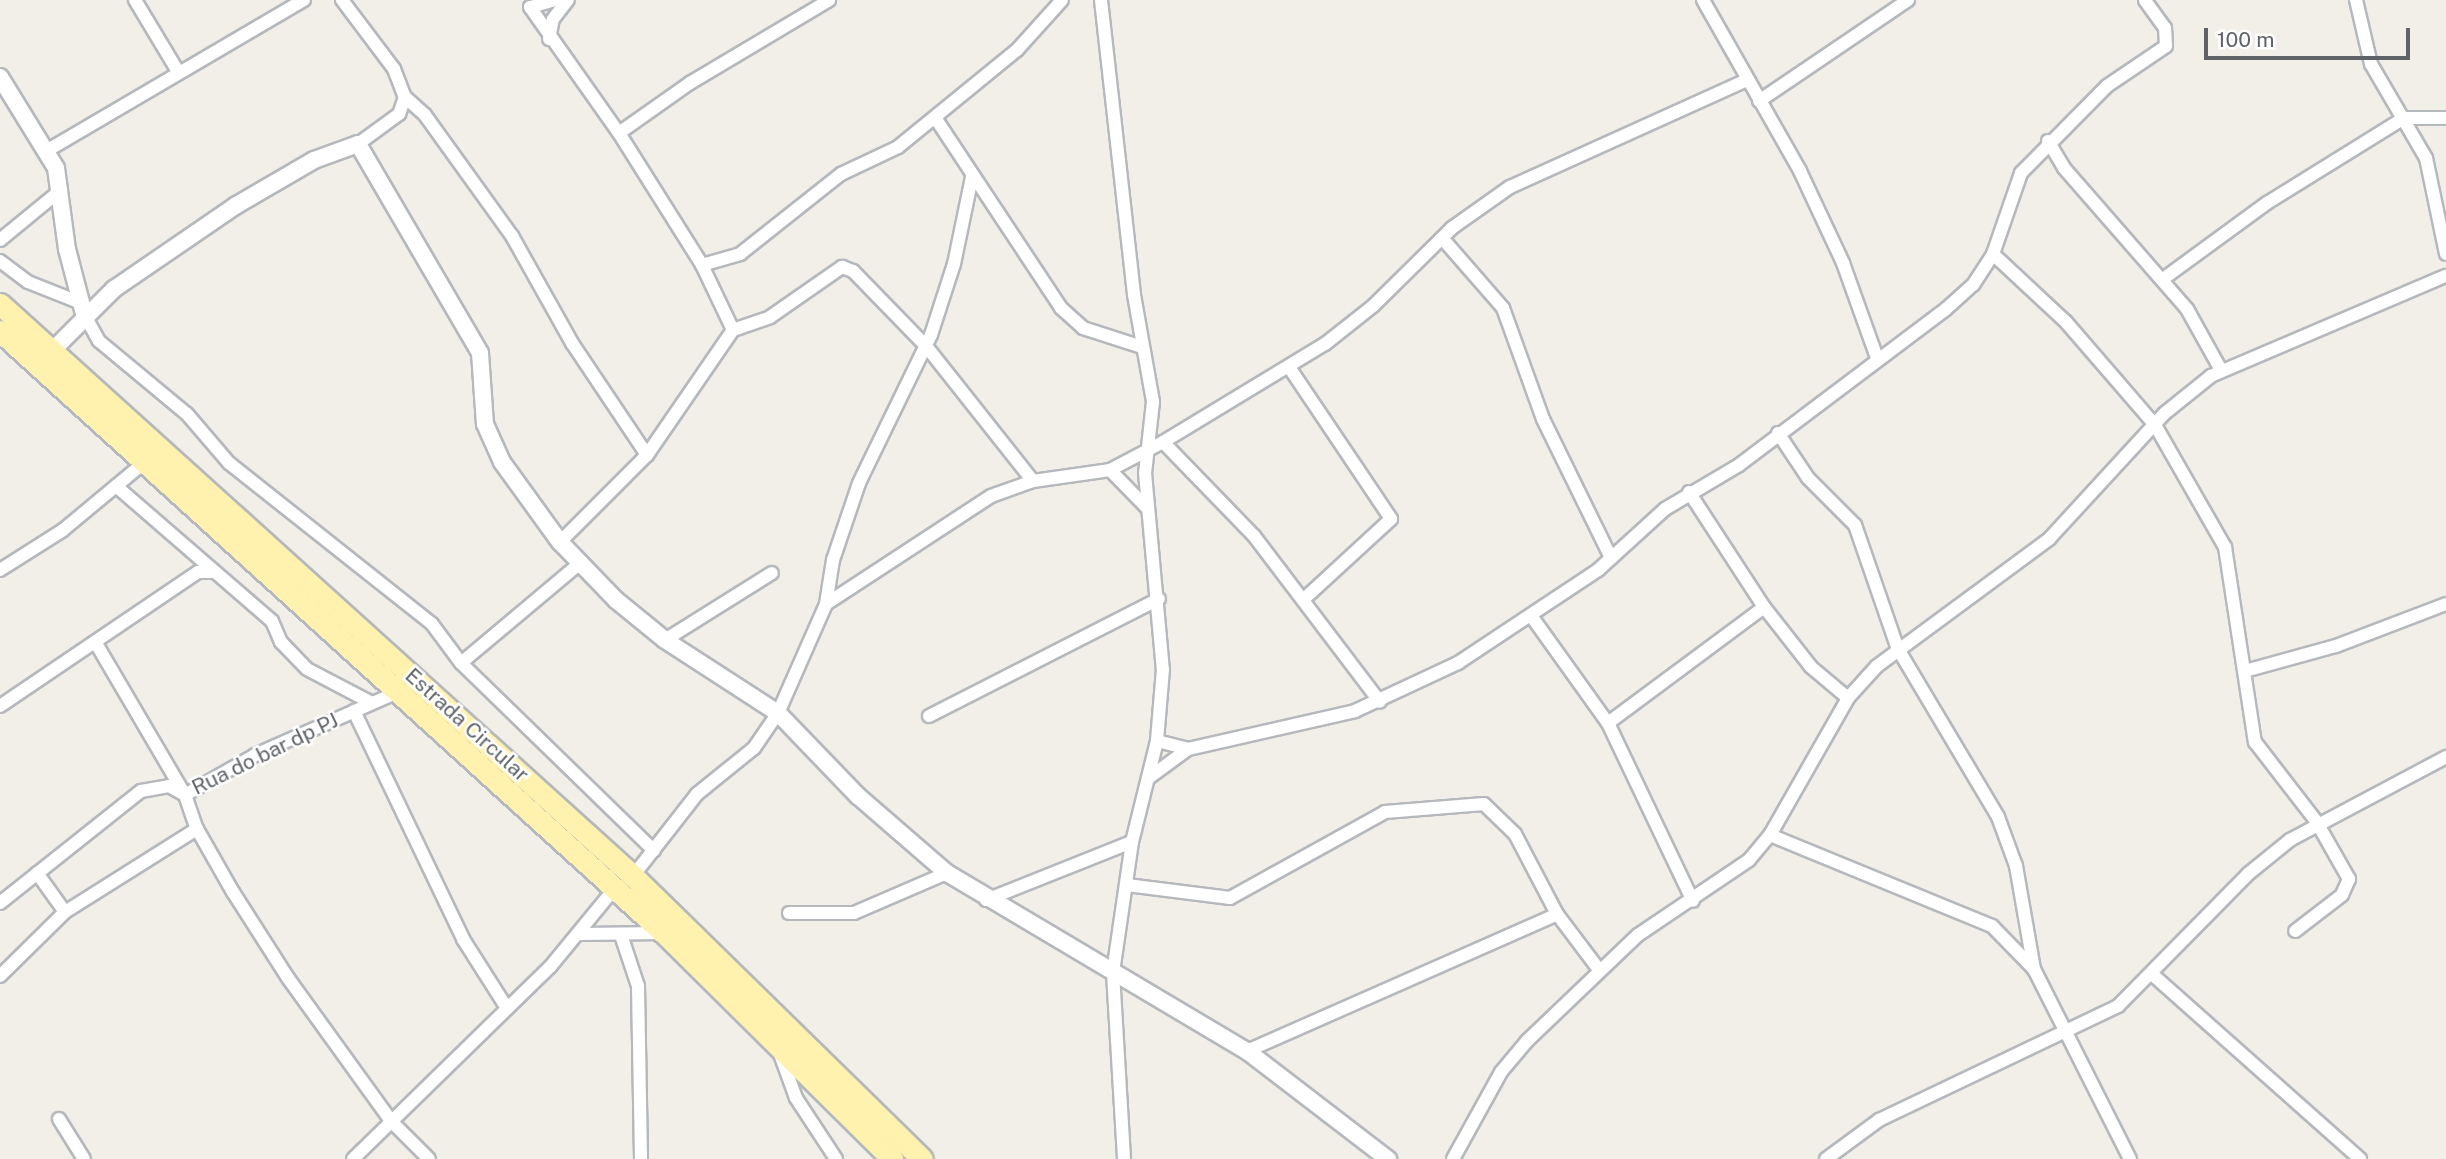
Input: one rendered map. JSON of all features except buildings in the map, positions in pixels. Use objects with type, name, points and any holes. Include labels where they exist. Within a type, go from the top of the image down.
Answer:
[{"type":"main road","name":"Estrada Circular","points":[[0,304],[633,876],[922,1159]]},
{"type":"main road","name":"Estrada Circular","points":[[0,331],[663,933],[892,1159]]},
{"type":"street","points":[[135,0],[177,70]]},
{"type":"street","points":[[48,150],[177,70],[253,34],[304,0]]},
{"type":"street","points":[[342,0],[394,69],[405,97],[425,115],[512,236],[572,342],[647,455]]},
{"type":"street","points":[[555,0],[528,4],[548,40],[620,133],[702,265],[733,330]]},
{"type":"street","points":[[548,40],[553,19],[568,0]]},
{"type":"street","points":[[620,133],[690,83],[829,0]]},
{"type":"street","points":[[702,265],[740,254],[841,174],[898,147],[1017,51],[1062,0]]},
{"type":"street","points":[[1101,0],[1142,347],[1153,402],[1148,509],[1159,599],[1163,669],[1157,741],[1132,842],[1112,973],[1124,1159]]},
{"type":"street","points":[[1703,0],[1800,171],[1843,263],[1877,358]]},
{"type":"street","points":[[1759,101],[1908,0]]},
{"type":"street","points":[[1150,777],[1188,749],[1355,711],[1380,702],[1532,617],[1611,558],[1689,492],[1739,465],[1966,293],[1993,254],[2021,173],[2048,141],[2107,86],[2166,46],[2165,28],[2145,0]]},
{"type":"street","points":[[2356,0],[2371,64],[2426,158],[2446,254]]},
{"type":"street","points":[[0,77],[48,150],[61,190],[67,249],[82,308],[99,341],[187,414],[229,463],[375,583],[397,593],[432,624],[461,663],[654,851]]},
{"type":"street","points":[[826,604],[991,496],[1033,481],[1110,470],[1163,442],[1289,367],[1373,306],[1442,238],[1510,187],[1747,80]]},
{"type":"street","points":[[52,352],[82,308],[234,206],[314,160],[358,144],[399,114],[405,97]]},
{"type":"street","points":[[2163,279],[2267,203],[2404,118],[2446,118]]},
{"type":"street","points":[[936,119],[1061,308],[1083,328],[1142,347]]},
{"type":"street","points":[[2048,141],[2064,168],[2163,279],[2221,370]]},
{"type":"street","points":[[358,144],[480,353],[485,424],[502,462],[560,542],[580,563],[665,640],[778,713],[858,796],[947,873],[986,900],[1247,1051],[1388,1159]]},
{"type":"street","points":[[633,876],[697,794],[754,748],[778,713],[826,604],[833,560],[859,483],[926,346],[954,264],[972,177]]},
{"type":"street","points":[[0,240],[61,190]]},
{"type":"street","points":[[1442,238],[1503,308],[1543,419],[1611,558]]},
{"type":"street","points":[[1993,254],[2066,322],[2155,425],[2225,547],[2260,752],[2316,821],[2349,886],[2295,931]]},
{"type":"street","points":[[0,261],[28,282],[82,308]]},
{"type":"street","points":[[560,542],[647,455],[733,330],[770,317],[842,267],[853,271],[926,346],[1033,481]]},
{"type":"street","points":[[1453,1159],[1501,1072],[1638,935],[1733,874],[1770,835],[1848,698],[1898,649],[2049,538],[2155,425],[2221,370],[2361,316],[2446,276]]},
{"type":"street","points":[[1289,367],[1391,519],[1388,528],[1304,599]]},
{"type":"street","points":[[1778,433],[1808,478],[1855,525],[1898,649],[1998,817],[2016,866],[2034,969],[2064,1034],[2130,1159]]},
{"type":"street","points":[[1163,442],[1254,536],[1380,702]]},
{"type":"street","points":[[0,570],[63,530],[145,462]]},
{"type":"street","points":[[1110,470],[1148,509]]},
{"type":"street","points":[[116,486],[272,621],[281,642],[307,669],[372,703]]},
{"type":"street","points":[[1689,492],[1764,607],[1811,667],[1848,698]]},
{"type":"street","points":[[198,556],[198,572]]},
{"type":"street","points":[[461,663],[580,563]]},
{"type":"street","points":[[0,706],[97,645],[198,572],[214,572]]},
{"type":"street","points":[[665,640],[772,573]]},
{"type":"street","points":[[929,716],[1159,599]]},
{"type":"street","points":[[2245,671],[2336,646],[2446,604]]},
{"type":"street","points":[[1608,723],[1764,607]]},
{"type":"street","points":[[1532,617],[1608,723],[1693,901]]},
{"type":"street","points":[[97,645],[185,795],[197,829],[288,978],[392,1122],[429,1159]]},
{"type":"street","points":[[1355,711],[1362,681]]},
{"type":"street","name":"Rua do bar dp PJ","points":[[0,902],[141,791],[169,786],[185,795],[255,755],[398,692]]},
{"type":"street","points":[[354,711],[463,939],[507,1008]]},
{"type":"street","points":[[1157,741],[1188,749]]},
{"type":"street","points":[[1826,1159],[1878,1119],[2008,1054],[2064,1034],[2118,1006],[2153,975],[2248,874],[2316,821],[2446,757]]},
{"type":"street","points":[[1127,885],[1230,898],[1385,812],[1470,803],[1492,808],[1515,834],[1557,914],[1600,971]]},
{"type":"street","points":[[0,976],[65,912],[197,829]]},
{"type":"street","points":[[1770,835],[1992,926],[2034,969]]},
{"type":"street","points":[[986,900],[1132,842]]},
{"type":"street","points":[[37,873],[65,912]]},
{"type":"street","points":[[789,913],[854,913],[947,873]]},
{"type":"street","points":[[353,1159],[581,934],[614,890]]},
{"type":"street","points":[[1247,1051],[1557,914]]},
{"type":"street","points":[[581,934],[622,938],[663,933]]},
{"type":"street","points":[[622,938],[639,997],[641,1159]]},
{"type":"street","points":[[2153,975],[2360,1159]]},
{"type":"street","points":[[776,1044],[796,1098],[836,1159]]},
{"type":"street","points":[[59,1119],[84,1159]]}]
